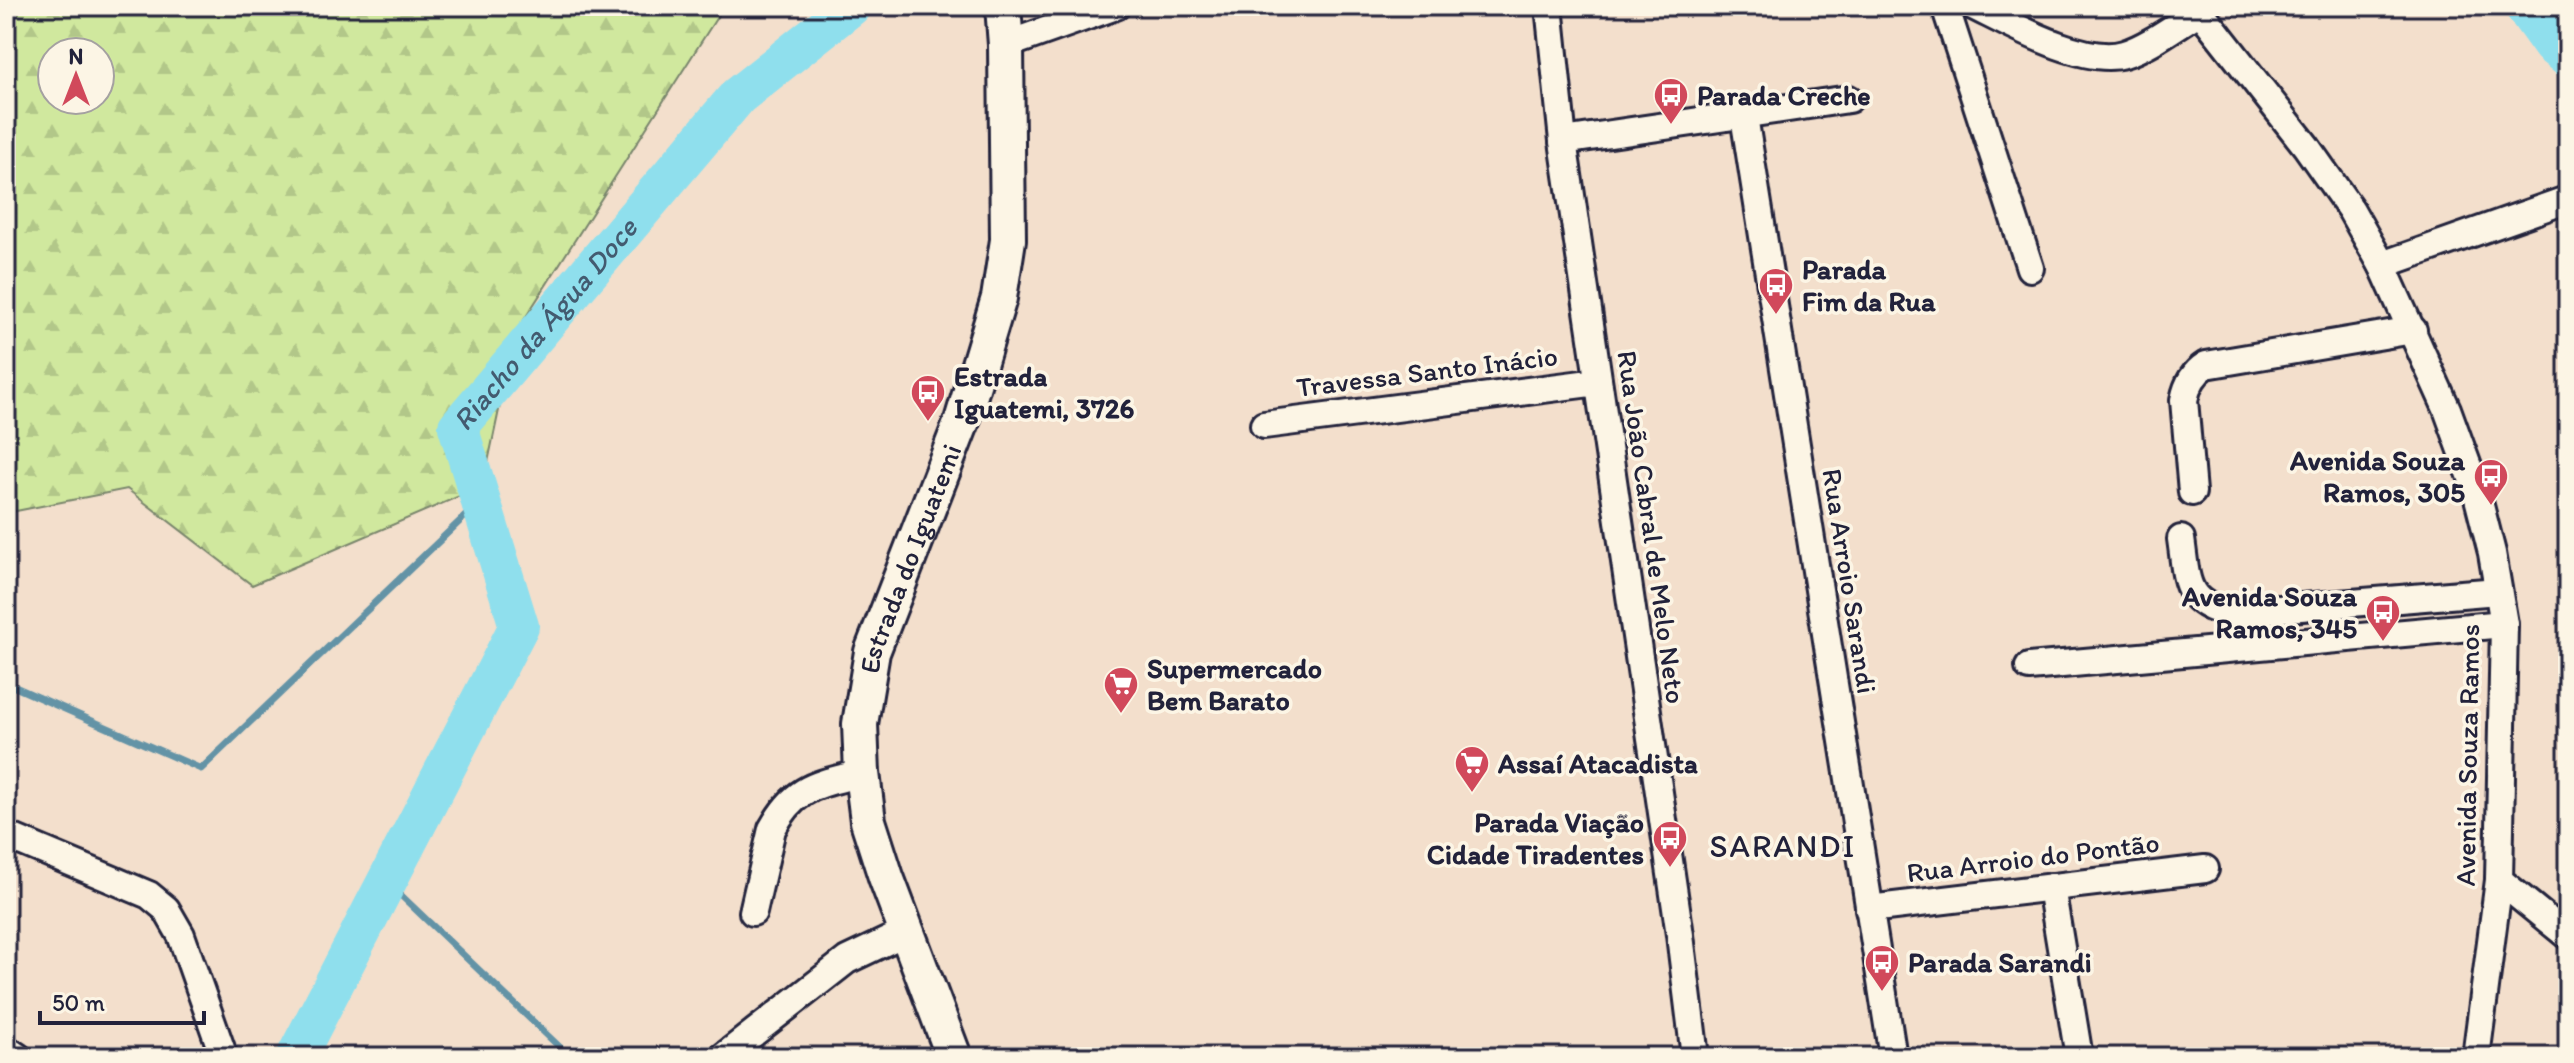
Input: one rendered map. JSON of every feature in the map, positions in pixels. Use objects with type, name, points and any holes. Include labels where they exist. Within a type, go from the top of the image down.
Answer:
[{"type":"main road","name":"Estrada do Iguatemi","points":[[954,1057],[868,821],[860,724],[872,652],[962,421],[999,298],[1008,240],[1003,6]]},
{"type":"street","points":[[1006,45],[1116,6]]},
{"type":"street","name":"Rua João Cabral de Melo Neto","points":[[1549,6],[1563,141],[1680,935],[1695,1057]]},
{"type":"street","points":[[1945,6],[2030,268]]},
{"type":"street","points":[[1973,6],[2031,34],[2098,57],[2127,53],[2198,8]]},
{"type":"street","name":"Avenida Souza Ramos","points":[[2198,8],[2306,146],[2351,210],[2413,330],[2447,409],[2475,486],[2504,624],[2499,880],[2476,1057]]},
{"type":"street","points":[[1563,141],[1849,99]]},
{"type":"street","name":"Rua Arroio Sarandi","points":[[1744,116],[1893,1057]]},
{"type":"street","points":[[2382,265],[2566,200]]},
{"type":"street","points":[[2192,492],[2184,400],[2186,388],[2198,370],[2206,365],[2413,330]]},
{"type":"street","name":"Travessa Santo Inácio","points":[[1264,425],[1598,382]]},
{"type":"street","points":[[2181,539],[2188,587],[2210,609],[2229,613],[2498,591]]},
{"type":"street","points":[[2029,667],[2504,624]]},
{"type":"street","points":[[753,912],[772,829],[778,818],[806,789],[862,773]]},
{"type":"street","points":[[6,835],[149,895],[166,909],[181,935],[224,1057]]},
{"type":"street","name":"Rua Arroio do Pontão","points":[[1869,909],[2205,869]]},
{"type":"street","points":[[2499,880],[2568,936]]},
{"type":"street","points":[[2051,887],[2079,1057]]},
{"type":"street","points":[[723,1057],[847,960],[906,932]]},
{"type":"street","points":[[6,1049],[18,1057]]},
{"type":"green space","points":[[6,6],[724,6],[515,334],[483,486],[252,585],[127,489],[6,513]]},
{"type":"green space","points":[[2543,6],[2568,6],[2568,39]]},
{"type":"waterway","name":"Riacho da Água Doce","points":[[296,1057],[519,626],[458,427],[738,96],[851,6]]},
{"type":"waterway","points":[[2524,6],[2552,45],[2568,58]]},
{"type":"waterway","points":[[6,683],[201,769],[481,501]]},
{"type":"waterway","points":[[387,882],[570,1057]]},
{"type":"place","name":"Parada Creche","points":[[1671,126]]},
{"type":"place","name":"Parada Fim da Rua","points":[[1776,316]]},
{"type":"place","name":"Estrada Iguatemi, 3726","points":[[928,423]]},
{"type":"place","name":"Avenida Souza Ramos, 305","points":[[2491,507]]},
{"type":"place","name":"Avenida Souza Ramos, 345","points":[[2383,643]]},
{"type":"place","name":"Supermercado Bem Barato","points":[[1121,715]]},
{"type":"place","name":"Assaí Atacadista","points":[[1472,794]]},
{"type":"place","name":"Parada Viação Cidade Tiradentes","points":[[1670,869]]},
{"type":"place","name":"Parada Sarandi","points":[[1882,993]]},
{"type":"district","name":"SARANDI","points":[[1783,846]]}]
